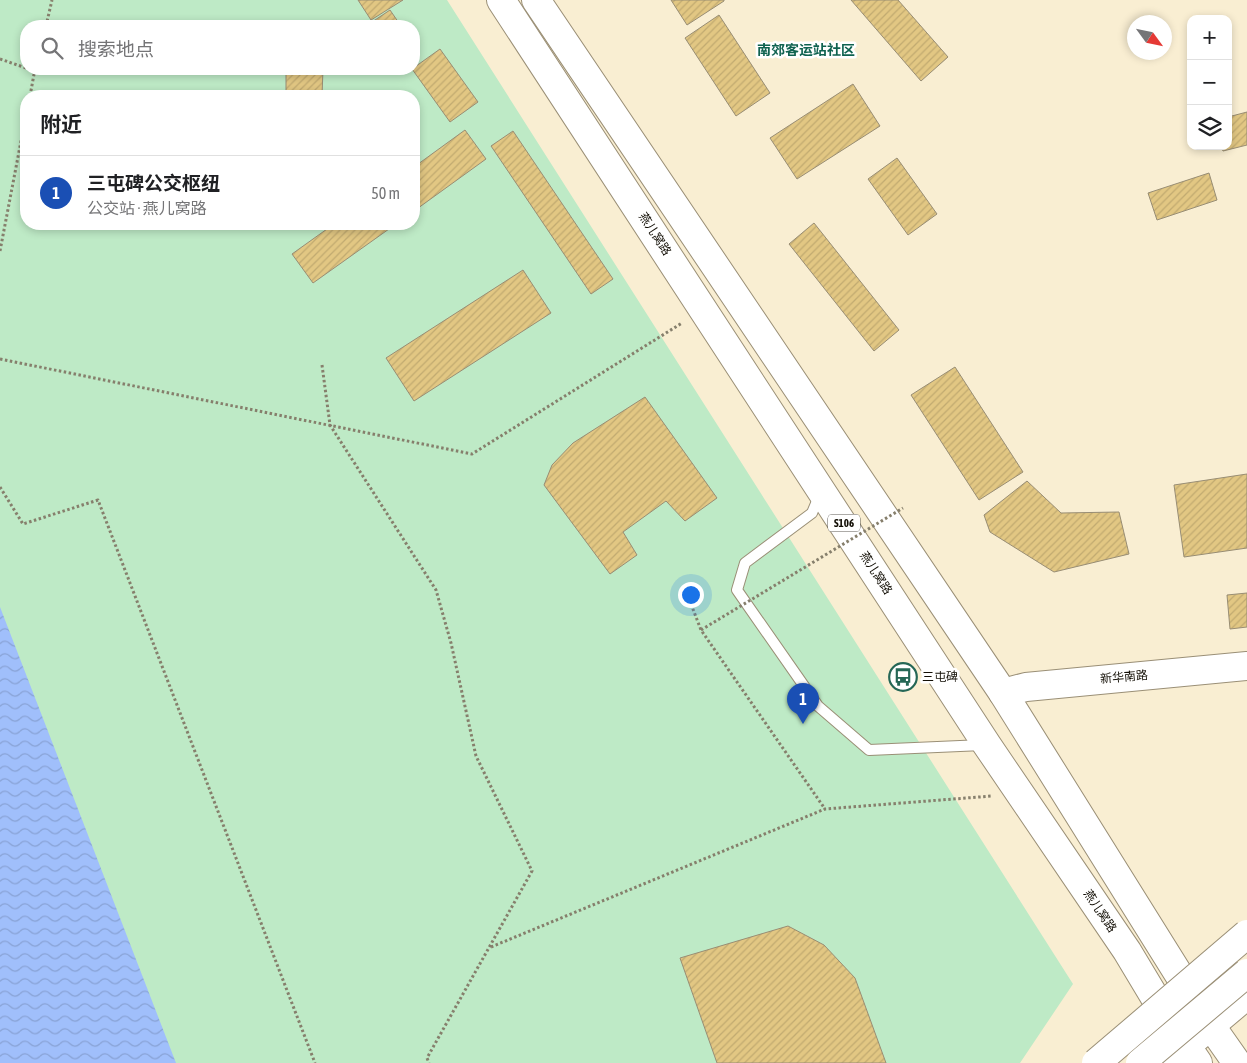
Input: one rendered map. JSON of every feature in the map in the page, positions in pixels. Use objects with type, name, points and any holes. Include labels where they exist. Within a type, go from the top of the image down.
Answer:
[{"type":"main road","name":"燕儿窝路","points":[[501,0],[987,744],[1128,951],[1166,1016],[1183,1058]]},
{"type":"main road","points":[[536,0],[1003,693],[1211,1026],[1237,1063]]},
{"type":"main road","name":"新华南路","points":[[1003,693],[1026,687],[1247,666]]},
{"type":"main road","points":[[1096,1063],[1247,934]]},
{"type":"main road","points":[[1109,1063],[1166,1016],[1247,944]]},
{"type":"main road","points":[[1140,1063],[1247,973]]},
{"type":"main road","points":[[1183,1058],[1211,1026],[1247,995]]},
{"type":"lane","points":[[822,491],[812,513],[745,563],[737,590],[818,706],[869,750],[987,744]]},
{"type":"path","points":[[47,20],[52,0]]},
{"type":"path","points":[[0,58],[20,66]]},
{"type":"path","points":[[31,90],[34,75]]},
{"type":"path","points":[[0,251],[20,147]]},
{"type":"path","points":[[0,359],[472,454],[704,310]]},
{"type":"path","points":[[322,365],[330,425],[436,590],[451,643],[476,756],[532,871],[427,1058],[429,1063]]},
{"type":"path","points":[[0,487],[23,524],[98,500],[315,1063]]},
{"type":"path","points":[[702,630],[903,508]]},
{"type":"path","points":[[691,604],[702,630],[825,809]]},
{"type":"path","points":[[490,947],[825,809],[1020,794]]},
{"type":"green space","points":[[0,0],[447,0],[1073,984],[1020,1063],[0,1063]]},
{"type":"water","points":[[0,607],[176,1063],[0,1063]]},
{"type":"building","points":[[358,0],[403,0],[371,20]]},
{"type":"building","points":[[671,0],[724,0],[724,1],[687,25]]},
{"type":"building","points":[[851,0],[898,0],[948,57],[921,81]]},
{"type":"building","points":[[390,10],[397,20],[375,20]]},
{"type":"building","points":[[719,15],[770,93],[736,116],[685,38]]},
{"type":"building","points":[[440,49],[478,102],[450,122],[416,75],[420,75],[420,63]]},
{"type":"building","points":[[286,75],[323,75],[322,90],[286,90]]},
{"type":"building","points":[[853,84],[880,126],[797,179],[770,138]]},
{"type":"building","points":[[1247,112],[1247,145],[1232,149],[1232,116]]},
{"type":"building","points":[[465,130],[486,159],[420,207],[420,163]]},
{"type":"building","points":[[513,131],[613,279],[591,294],[491,146]]},
{"type":"building","points":[[897,158],[937,214],[908,235],[868,179]]},
{"type":"building","points":[[1209,173],[1217,200],[1157,220],[1148,193]]},
{"type":"building","points":[[814,223],[899,330],[874,351],[789,244]]},
{"type":"building","points":[[326,230],[388,230],[313,283],[292,254]]},
{"type":"building","points":[[523,270],[551,313],[414,401],[386,358]]},
{"type":"building","points":[[955,367],[1023,472],[979,500],[911,395]]},
{"type":"building","points":[[645,397],[717,498],[685,521],[666,501],[623,532],[637,555],[610,574],[544,485],[552,465],[573,443]]},
{"type":"building","points":[[1247,474],[1247,548],[1184,557],[1174,485]]},
{"type":"building","points":[[1027,481],[1061,513],[1119,512],[1129,554],[1054,572],[990,532],[984,515]]},
{"type":"building","points":[[1247,593],[1247,627],[1230,629],[1227,595]]},
{"type":"building","points":[[788,926],[824,945],[855,978],[886,1063],[717,1063],[680,958]]},
{"type":"place","name":"三屯碑","points":[[903,677]]},
{"type":"place","name":"三屯碑公交枢纽","points":[[803,724]]},
{"type":"district","name":"南郊客运站社区","points":[[806,50]]}]
